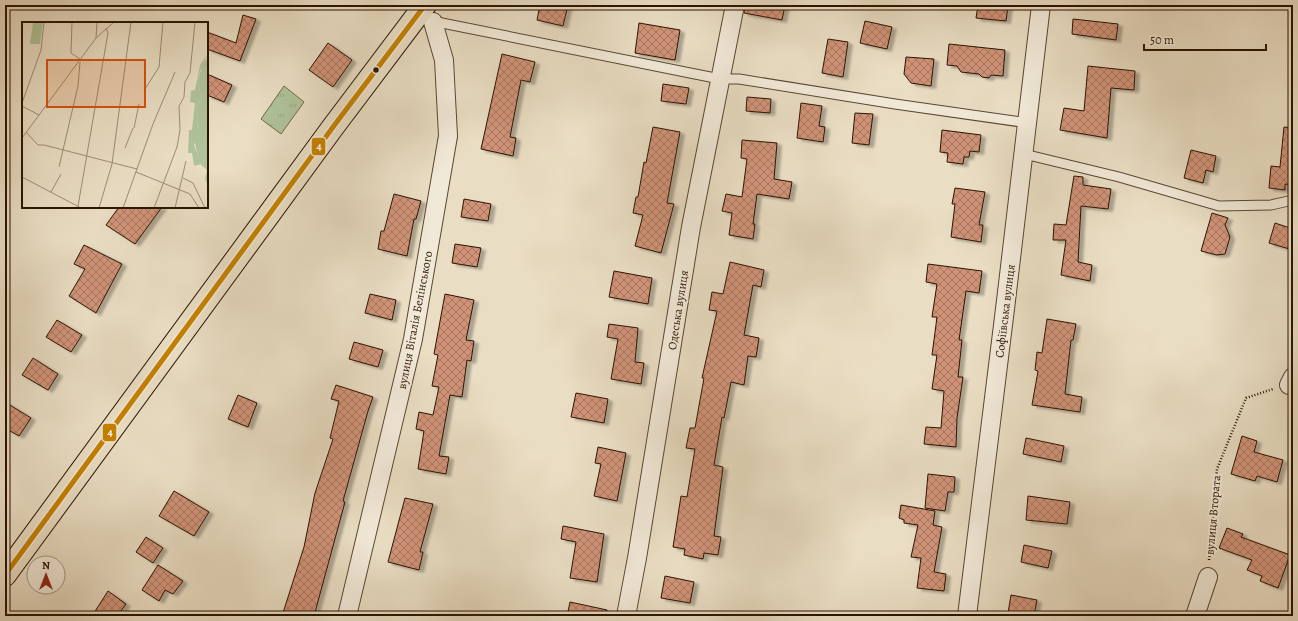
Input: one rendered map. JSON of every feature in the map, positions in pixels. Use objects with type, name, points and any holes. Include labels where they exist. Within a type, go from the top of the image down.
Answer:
[{"type":"main road","points":[[5,575],[425,13]]},
{"type":"street","name":"Одеська вулиця","points":[[626,616],[691,227],[735,5]]},
{"type":"street","name":"Софіївська вулиця","points":[[967,616],[1028,123],[1041,5]]},
{"type":"street","name":"вулиця Віталія Белінського","points":[[347,616],[412,339],[448,136],[444,60],[425,13]]},
{"type":"street","points":[[1195,616],[1208,577]]},
{"type":"lane","points":[[425,13],[720,79],[739,79],[895,104],[1028,123]]},
{"type":"lane","points":[[1024,154],[1120,177],[1219,206],[1271,205],[1293,200]]},
{"type":"path","name":"вулиця Втората","points":[[1208,577],[1217,469],[1246,398],[1291,381]]},
{"type":"green space","points":[[284,86],[304,102],[281,134],[261,119]]},
{"type":"building","points":[[540,5],[568,5],[563,26],[537,20]]},
{"type":"building","points":[[745,5],[785,5],[782,20],[744,13]]},
{"type":"building","points":[[978,5],[1008,5],[1006,21],[976,18]]},
{"type":"building","points":[[243,15],[256,19],[240,61],[208,49],[208,32],[236,43]]},
{"type":"building","points":[[1073,19],[1118,24],[1116,40],[1072,34]]},
{"type":"building","points":[[865,21],[892,27],[887,49],[860,43]]},
{"type":"building","points":[[639,23],[680,30],[675,60],[635,53]]},
{"type":"building","points":[[828,39],[848,42],[843,77],[822,73]]},
{"type":"building","points":[[328,43],[352,60],[333,87],[309,70]]},
{"type":"building","points":[[949,44],[1005,50],[1003,76],[991,75],[989,78],[982,77],[979,74],[961,72],[957,66],[947,65]]},
{"type":"building","points":[[502,54],[535,62],[530,82],[521,80],[510,137],[516,138],[513,156],[481,149]]},
{"type":"building","points":[[906,57],[934,59],[931,86],[911,83],[904,74]]},
{"type":"building","points":[[1088,66],[1135,71],[1134,90],[1111,88],[1107,138],[1060,130],[1064,108],[1084,111]]},
{"type":"building","points":[[208,74],[232,85],[224,102],[208,95]]},
{"type":"building","points":[[663,84],[689,88],[686,104],[661,101]]},
{"type":"building","points":[[747,97],[771,99],[770,113],[746,111]]},
{"type":"building","points":[[801,103],[822,106],[819,126],[825,127],[823,142],[797,138]]},
{"type":"building","points":[[855,113],[873,114],[869,145],[852,143]]},
{"type":"building","points":[[653,127],[680,132],[667,203],[674,204],[661,253],[635,246],[643,215],[633,213],[636,197],[638,197],[644,162],[646,163]]},
{"type":"building","points":[[1284,127],[1293,128],[1293,185],[1285,184],[1285,190],[1269,188],[1271,166],[1280,167]]},
{"type":"building","points":[[942,130],[981,135],[979,152],[970,151],[969,157],[964,157],[963,164],[947,162],[948,153],[940,152]]},
{"type":"building","points":[[742,140],[777,143],[774,179],[792,182],[789,199],[757,194],[753,224],[755,224],[753,239],[729,235],[732,213],[722,211],[726,194],[742,197],[747,159],[741,158]]},
{"type":"building","points":[[1191,150],[1216,156],[1213,172],[1206,170],[1203,183],[1184,178]]},
{"type":"building","points":[[1074,176],[1083,177],[1083,185],[1111,189],[1108,209],[1081,206],[1078,262],[1092,265],[1090,281],[1061,275],[1066,240],[1053,240],[1054,224],[1066,225]]},
{"type":"building","points":[[955,188],[985,192],[979,225],[983,225],[981,242],[951,237],[955,204],[952,204]]},
{"type":"building","points":[[394,194],[421,201],[416,219],[414,219],[407,256],[378,249],[381,231],[384,231]]},
{"type":"building","points":[[464,199],[491,204],[488,221],[461,217]]},
{"type":"building","points":[[118,208],[161,208],[135,244],[106,225]]},
{"type":"building","points":[[1212,213],[1228,218],[1225,225],[1230,237],[1225,254],[1217,255],[1201,251]]},
{"type":"building","points":[[1275,223],[1293,229],[1293,250],[1269,243]]},
{"type":"building","points":[[455,244],[481,248],[477,267],[452,263]]},
{"type":"building","points":[[84,245],[122,264],[96,313],[69,296],[85,269],[74,264]]},
{"type":"building","points":[[730,262],[764,270],[761,287],[753,285],[744,335],[759,338],[756,357],[748,356],[744,385],[731,382],[724,418],[722,417],[714,465],[723,467],[714,536],[721,537],[718,555],[704,553],[703,559],[684,555],[685,549],[673,547],[681,496],[687,497],[695,449],[686,448],[690,428],[695,428],[704,378],[702,378],[717,311],[709,310],[712,292],[723,294]]},
{"type":"building","points":[[928,264],[982,271],[979,293],[966,291],[959,340],[962,340],[958,377],[963,377],[957,418],[956,447],[924,444],[926,427],[941,428],[944,391],[932,389],[937,355],[932,355],[937,317],[932,317],[937,284],[926,282]]},
{"type":"building","points":[[614,271],[652,278],[648,304],[609,297]]},
{"type":"building","points":[[370,294],[396,300],[392,320],[365,313]]},
{"type":"building","points":[[445,294],[474,300],[466,340],[474,341],[471,361],[467,360],[462,397],[450,395],[439,456],[449,457],[446,474],[418,469],[424,431],[416,429],[419,412],[433,415],[439,387],[432,386],[438,355],[434,354]]},
{"type":"building","points":[[1047,319],[1076,324],[1073,340],[1071,340],[1065,394],[1082,397],[1080,412],[1032,405],[1038,371],[1035,370],[1037,352],[1042,353]]},
{"type":"building","points":[[57,320],[82,335],[71,352],[46,337]]},
{"type":"building","points":[[609,324],[638,328],[635,362],[644,363],[641,384],[611,379],[618,339],[607,337]]},
{"type":"building","points":[[354,342],[383,350],[378,367],[349,359]]},
{"type":"building","points":[[33,358],[58,374],[48,390],[22,375]]},
{"type":"building","points":[[336,385],[373,397],[343,501],[345,502],[314,616],[282,616],[304,547],[315,493],[333,439],[330,438],[339,401],[331,399]]},
{"type":"building","points":[[576,393],[608,399],[604,423],[571,417]]},
{"type":"building","points":[[238,395],[257,403],[248,427],[228,419]]},
{"type":"building","points":[[5,402],[31,418],[19,436],[5,428]]},
{"type":"building","points":[[1242,436],[1257,441],[1254,452],[1283,460],[1277,482],[1257,476],[1255,481],[1231,474]]},
{"type":"building","points":[[1026,438],[1064,446],[1061,462],[1023,454]]},
{"type":"building","points":[[598,447],[626,453],[617,501],[594,496],[601,464],[595,463]]},
{"type":"building","points":[[928,474],[955,477],[954,492],[948,492],[945,511],[925,508]]},
{"type":"building","points":[[174,491],[209,512],[194,536],[159,516]]},
{"type":"building","points":[[1028,496],[1070,502],[1067,524],[1026,520]]},
{"type":"building","points":[[405,498],[433,504],[420,552],[423,552],[419,570],[388,562]]},
{"type":"building","points":[[901,505],[935,511],[933,525],[942,527],[934,572],[946,574],[944,591],[917,588],[921,558],[911,557],[918,525],[904,523],[904,520],[899,518]]},
{"type":"building","points":[[563,526],[604,534],[597,582],[570,578],[576,542],[561,539]]},
{"type":"building","points":[[1227,528],[1243,534],[1241,537],[1290,555],[1278,588],[1260,581],[1262,576],[1247,570],[1252,560],[1219,548]]},
{"type":"building","points":[[146,537],[163,548],[153,563],[136,552]]},
{"type":"building","points":[[1024,545],[1052,551],[1048,568],[1021,562]]},
{"type":"building","points":[[158,565],[183,581],[173,594],[165,590],[159,601],[142,590]]},
{"type":"building","points":[[665,576],[694,582],[690,603],[661,598]]},
{"type":"building","points":[[108,591],[126,604],[117,616],[92,616]]},
{"type":"building","points":[[1011,595],[1037,600],[1034,616],[1008,613]]},
{"type":"building","points":[[570,602],[607,610],[606,616],[567,616]]},
{"type":"transit line","name":"4","points":[[5,575],[333,127],[425,5]]}]
